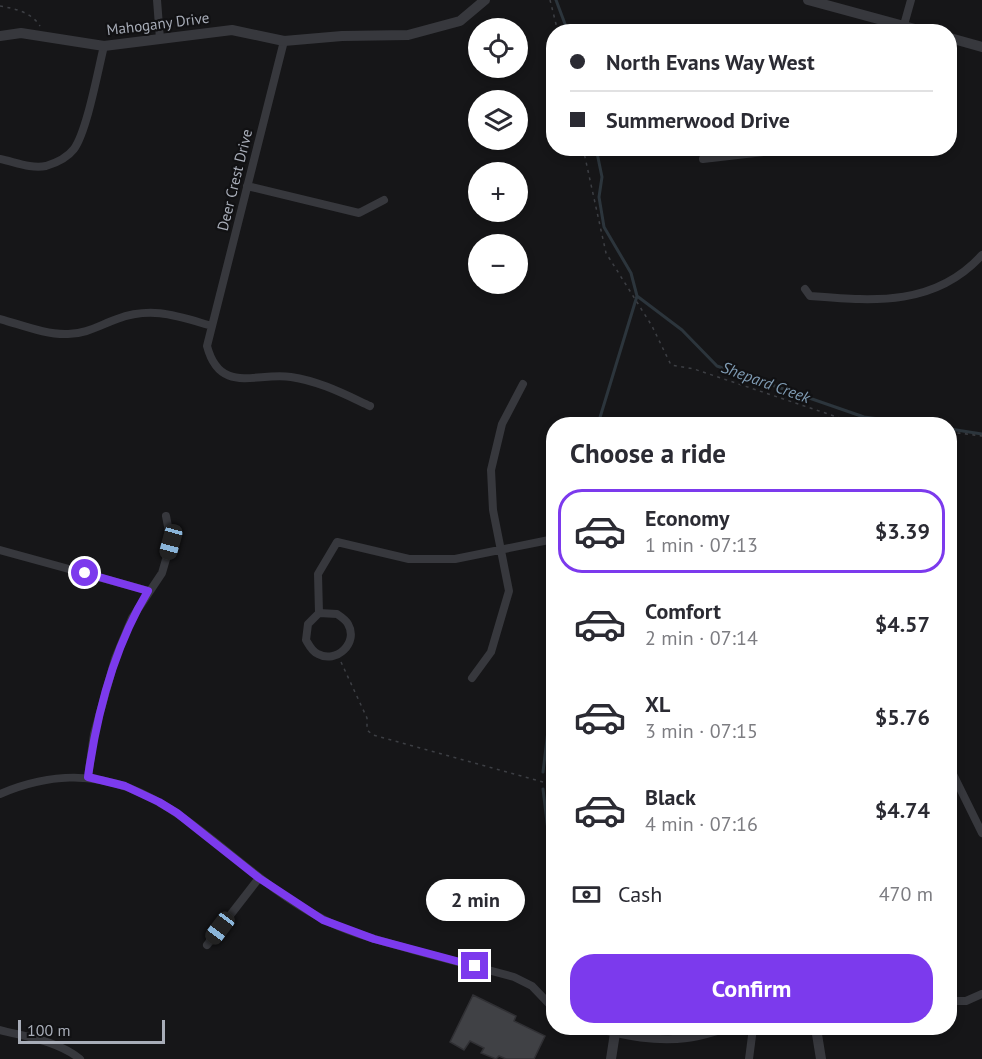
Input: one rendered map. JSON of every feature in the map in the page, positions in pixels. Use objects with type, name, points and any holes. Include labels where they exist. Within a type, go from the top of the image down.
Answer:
[{"type":"street","points":[[157,0],[160,39]]},
{"type":"street","name":"Mahogany Drive","points":[[0,36],[21,33],[47,35],[104,46],[232,30],[284,41],[342,36],[408,35],[460,21],[485,0]]},
{"type":"street","points":[[808,0],[887,24]]},
{"type":"street","points":[[904,24],[911,0]]},
{"type":"street","points":[[957,40],[982,46]]},
{"type":"street","name":"Deer Crest Drive","points":[[284,41],[207,346],[211,361],[223,373],[240,379],[290,377],[321,384],[370,406]]},
{"type":"street","points":[[0,159],[32,166],[44,166],[60,162],[74,149],[82,130],[104,46]]},
{"type":"street","points":[[703,159],[729,156]]},
{"type":"street","points":[[247,186],[359,213],[384,200]]},
{"type":"street","points":[[806,289],[810,296],[839,298],[889,299],[921,294],[954,280],[982,255]]},
{"type":"street","points":[[0,319],[48,332],[67,334],[86,333],[126,316],[153,311],[212,326]]},
{"type":"street","points":[[472,678],[491,652],[509,591],[493,510],[490,470],[502,424],[523,384]]},
{"type":"street","points":[[88,777],[94,734],[115,659],[132,618],[162,573],[171,542],[166,516]]},
{"type":"street","points":[[319,613],[337,614],[348,624],[351,638],[347,648],[338,655],[327,657],[315,654],[306,640],[308,624],[319,613],[318,574],[337,542],[409,559],[455,559],[546,540]]},
{"type":"street","points":[[0,550],[148,591]]},
{"type":"street","points":[[0,794],[25,784],[57,778],[88,777],[125,786],[151,797],[177,813],[259,878],[323,920],[374,939],[514,977],[532,986],[546,1001]]},
{"type":"street","points":[[957,782],[982,833]]},
{"type":"street","points":[[207,945],[259,878]]},
{"type":"street","points":[[957,1001],[966,1002],[982,994]]},
{"type":"street","points":[[0,1030],[50,1043],[73,1053],[80,1059]]},
{"type":"street","points":[[610,1059],[614,1035]]},
{"type":"street","points":[[634,1035],[654,1040],[700,1035]]},
{"type":"street","points":[[749,1059],[752,1035]]},
{"type":"street","points":[[817,1035],[821,1059]]},
{"type":"path","points":[[550,0],[556,24]]},
{"type":"path","points":[[0,6],[21,10],[36,19],[47,35]]},
{"type":"path","points":[[585,156],[606,253],[652,326],[671,365],[705,372],[837,417]]},
{"type":"path","points":[[957,433],[982,436]]},
{"type":"path","points":[[338,655],[367,718],[367,730],[373,735],[546,783]]},
{"type":"building","points":[[473,995],[516,1016],[514,1021],[545,1036],[534,1059],[506,1059],[499,1056],[496,1059],[481,1053],[484,1048],[470,1041],[464,1050],[450,1042]]},
{"type":"waterway","name":"Shepard Creek","points":[[556,0],[565,24]]},
{"type":"waterway","name":"Shepard Creek","points":[[598,156],[602,177],[599,197],[604,227],[631,273],[637,296],[600,417]]},
{"type":"waterway","name":"Shepard Creek","points":[[637,296],[682,330],[717,366],[864,417]]},
{"type":"waterway","name":"Shepard Creek","points":[[957,430],[982,434]]},
{"type":"waterway","name":"Shepard Creek","points":[[543,772],[546,747]]},
{"type":"waterway","name":"Shepard Creek","points":[[543,789],[546,814]]},
{"type":"route","points":[[85,573],[148,591],[132,618],[115,659],[94,734],[88,777],[125,786],[151,797],[177,813],[259,878],[323,920],[374,939],[475,966]]}]
